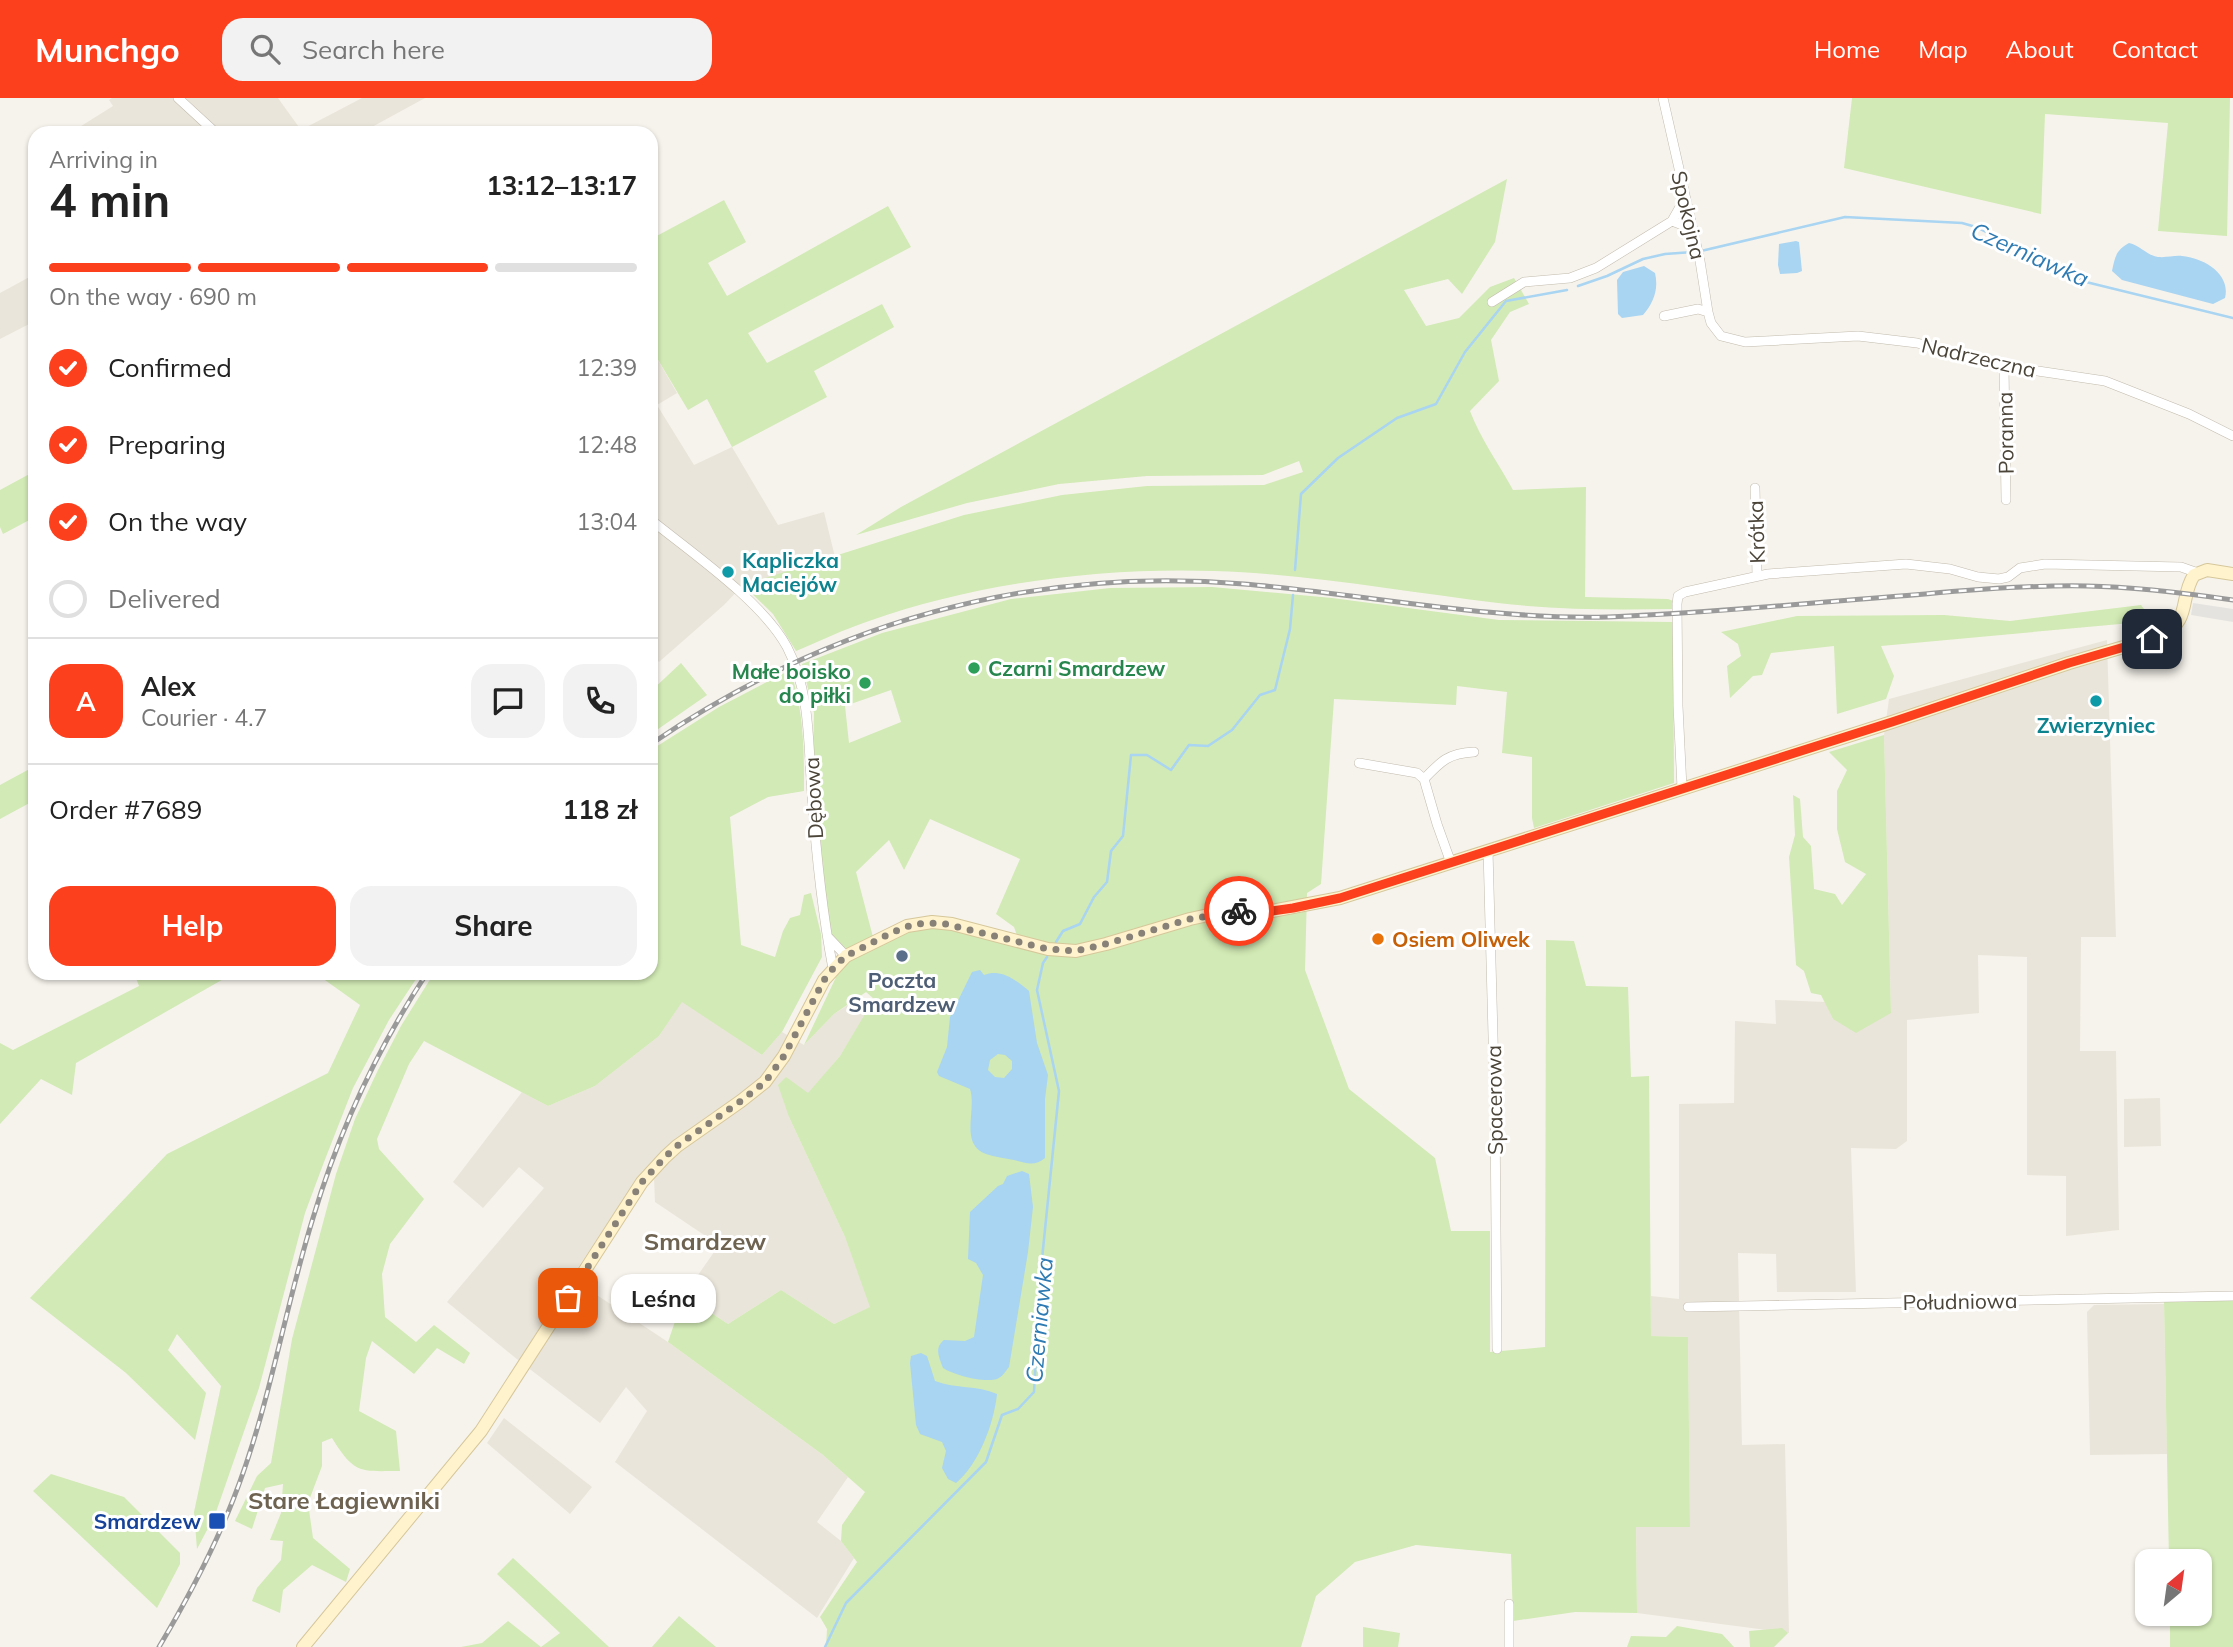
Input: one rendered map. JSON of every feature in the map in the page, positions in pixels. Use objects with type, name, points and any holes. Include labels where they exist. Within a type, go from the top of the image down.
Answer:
[{"type":"street","points":[[178,98],[208,126]]},
{"type":"street","name":"Spokojna","points":[[1663,98],[1693,229],[1708,312],[1716,330]]},
{"type":"street","points":[[1492,302],[1524,282],[1570,278],[1596,268],[1672,221],[1685,198]]},
{"type":"street","points":[[1672,221],[1693,229]]},
{"type":"street","points":[[1664,316],[1698,309],[1708,312]]},
{"type":"street","name":"Nadrzeczna","points":[[1716,330],[1727,338],[1745,342],[1858,336],[1896,339],[2004,366],[2105,381],[2189,414],[2233,436]]},
{"type":"street","name":"Poranna","points":[[2004,366],[2006,500]]},
{"type":"street","name":"Krótka","points":[[1755,488],[1757,576]]},
{"type":"street","name":"Dębowa","points":[[658,526],[757,609],[781,638],[793,662],[807,713],[817,868],[833,969]]},
{"type":"street","points":[[1682,788],[1678,706],[1678,596],[1693,589],[1757,576],[1906,564],[1999,579],[2008,577],[2021,568],[2045,564],[2181,567],[2197,573]]},
{"type":"street","points":[[303,1647],[481,1431],[642,1182],[677,1146],[765,1082],[784,1056],[824,980],[846,956],[893,932],[922,922],[952,924],[1048,949],[1076,951],[1209,914],[1242,910],[1272,911],[1328,901],[2069,663],[2161,636],[2181,618],[2190,581],[2197,573],[2207,570],[2233,573]]},
{"type":"street","points":[[1424,779],[1446,757],[1474,751]]},
{"type":"street","points":[[1359,763],[1417,773],[1424,779],[1451,863]]},
{"type":"street","name":"Spacerowa","points":[[1488,850],[1495,1120],[1497,1349]]},
{"type":"street","points":[[826,936],[846,956]]},
{"type":"street","name":"Południowa","points":[[1688,1307],[2233,1296]]},
{"type":"street","points":[[1509,1604],[1509,1647]]},
{"type":"shaded area","points":[[278,98],[298,126],[81,126],[113,106],[109,100]]},
{"type":"shaded area","points":[[362,98],[425,98],[374,126],[309,126]]},
{"type":"shaded area","points":[[28,278],[28,325],[0,339],[0,293]]},
{"type":"shaded area","points":[[658,360],[677,393],[658,404]]},
{"type":"shaded area","points":[[658,407],[694,465],[732,447],[778,525],[824,512],[835,557],[743,585],[659,662]]},
{"type":"shaded area","points":[[2193,603],[2233,609],[2233,622],[2191,615]]},
{"type":"shaded area","points":[[2107,640],[2116,937],[2081,937],[2080,1051],[2116,1051],[2119,1230],[2066,1236],[2066,1176],[2027,1175],[2027,957],[1978,955],[1979,1013],[1907,1020],[1907,1141],[1896,1149],[1851,1148],[1856,1292],[1777,1292],[1776,1254],[1738,1253],[1742,1445],[1785,1444],[1789,1633],[1637,1613],[1636,1526],[1690,1527],[1688,1337],[1651,1336],[1651,1296],[1679,1299],[1679,1104],[1734,1103],[1735,1021],[1776,1024],[1775,1000],[1825,1002],[1833,1019],[1891,1012],[1884,735],[1889,699]]},
{"type":"shaded area","points":[[856,1000],[868,1011],[840,1056],[789,1117],[845,1237],[871,1307],[834,1324],[781,1290],[728,1324],[684,1295],[719,1245],[655,1202],[654,1178],[643,1170],[571,1278],[668,1342],[823,1455],[848,1477],[817,1522],[841,1541],[854,1558],[817,1618],[615,1462],[647,1411],[626,1387],[600,1423],[447,1302],[544,1188],[519,1167],[483,1208],[453,1182],[522,1092],[548,1106],[595,1086],[659,1036],[682,1001],[762,1055],[782,1032],[804,1045],[834,1014]]},
{"type":"shaded area","points":[[2160,1098],[2161,1146],[2124,1147],[2124,1099]]},
{"type":"shaded area","points":[[2164,1304],[2167,1454],[2090,1455],[2087,1312],[2094,1305]]},
{"type":"shaded area","points":[[504,1418],[592,1487],[570,1514],[487,1443]]},
{"type":"green space","points":[[1852,98],[2230,98],[2227,236],[2158,231],[2168,123],[2045,114],[2041,214],[1844,168]]},
{"type":"green space","points":[[1507,179],[1495,242],[1462,294],[1448,279],[1404,290],[1426,326],[1459,318],[1490,287],[1514,278],[1529,304],[1510,312],[1491,340],[1499,381],[1470,411],[1474,421],[1513,490],[1586,487],[1585,597],[1668,599],[1673,601],[1673,609],[1586,609],[1520,605],[1249,573],[1171,570],[1128,572],[1039,580],[952,597],[869,621],[796,651],[773,614],[743,585],[964,515],[1062,495],[1147,486],[1264,485],[1303,472],[1299,461],[1263,475],[1147,476],[1059,484],[967,503],[856,535],[901,507]]},
{"type":"green space","points":[[724,200],[746,242],[708,263],[727,296],[888,206],[911,247],[748,333],[767,363],[882,304],[894,327],[814,371],[827,397],[732,447],[707,399],[688,410],[658,360],[658,235]]},
{"type":"green space","points":[[28,475],[28,521],[3,534],[0,527],[0,490]]},
{"type":"green space","points":[[1212,587],[1332,598],[1499,620],[1673,622],[1674,783],[1534,828],[1532,757],[1502,753],[1507,692],[1457,686],[1456,705],[1334,699],[1321,884],[1307,893],[1305,970],[1349,1089],[1435,1158],[1451,1231],[1490,1231],[1490,1352],[1545,1347],[1546,940],[1574,941],[1586,986],[1628,987],[1631,1077],[1649,1076],[1651,1336],[1688,1337],[1690,1527],[1636,1527],[1637,1613],[1575,1612],[1513,1621],[1511,1554],[1416,1545],[1355,1562],[1316,1596],[1301,1647],[826,1647],[827,1629],[820,1617],[857,1562],[841,1541],[842,1525],[865,1492],[823,1455],[668,1342],[684,1295],[728,1324],[781,1290],[834,1324],[870,1307],[845,1237],[789,1117],[778,1085],[786,1077],[808,1093],[840,1056],[874,999],[866,992],[834,1014],[804,1045],[846,956],[826,936],[812,799],[814,713],[802,664],[882,633],[1011,599],[1110,588]],"holes":[[[891,690],[901,722],[849,743],[845,706]],[[930,819],[1020,859],[996,914],[1014,927],[1019,941],[922,922],[874,941],[856,872],[889,840],[904,870]]]},
{"type":"green space","points":[[2141,605],[2153,621],[1881,646],[1894,676],[1886,699],[1837,714],[1834,646],[1771,653],[1762,675],[1753,676],[1730,698],[1727,666],[1741,656],[1738,644],[1721,632],[1797,616],[1944,615],[2010,621]]},
{"type":"green space","points":[[681,663],[707,695],[658,729],[658,684]]},
{"type":"green space","points":[[790,670],[801,715],[804,791],[768,797],[730,817],[741,945],[775,957],[790,918],[800,915],[804,895],[811,893],[821,934],[822,957],[782,1032],[762,1055],[682,1002],[659,1036],[595,1086],[548,1106],[424,1041],[409,1064],[377,1139],[379,1149],[424,1199],[390,1244],[382,1274],[385,1317],[416,1342],[434,1325],[470,1353],[464,1364],[437,1348],[414,1374],[372,1341],[366,1358],[359,1411],[396,1431],[400,1471],[360,1468],[347,1459],[332,1438],[322,1442],[322,1466],[308,1503],[313,1538],[350,1569],[346,1582],[312,1565],[283,1590],[280,1613],[252,1601],[257,1588],[281,1560],[283,1541],[270,1540],[281,1513],[283,1484],[265,1488],[252,1529],[235,1521],[257,1476],[271,1463],[292,1339],[336,1174],[355,1119],[378,1070],[430,980],[658,980],[658,746],[719,707]]},
{"type":"green space","points":[[1884,735],[1891,1013],[1856,1033],[1833,1019],[1821,995],[1811,993],[1804,971],[1796,965],[1789,857],[1795,835],[1793,795],[1800,799],[1803,837],[1811,846],[1814,889],[1835,894],[1842,905],[1866,874],[1845,862],[1837,829],[1837,791],[1847,770],[1829,752]]},
{"type":"green space","points":[[28,770],[28,804],[0,819],[0,785]]},
{"type":"green space","points":[[137,980],[222,980],[76,1063],[72,1095],[41,1079],[0,1124],[0,1043],[13,1050],[139,986]]},
{"type":"green space","points":[[325,980],[415,980],[389,1020],[353,1088],[324,1162],[305,1213],[259,1388],[215,1515],[197,1549],[194,1512],[221,1386],[177,1334],[168,1350],[206,1393],[195,1440],[126,1373],[30,1298],[167,1154],[328,1073],[360,1005]]},
{"type":"green space","points":[[2233,1299],[2233,1647],[2170,1647],[2170,1626],[2212,1626],[2212,1549],[2169,1549],[2164,1301]]},
{"type":"green space","points":[[51,1474],[124,1497],[180,1553],[180,1564],[157,1608],[33,1491]]},
{"type":"green space","points":[[513,1558],[609,1647],[541,1647],[560,1633],[497,1574]]},
{"type":"green space","points":[[679,1616],[716,1647],[652,1647]]},
{"type":"green space","points":[[508,1621],[541,1647],[461,1647],[482,1643]]},
{"type":"green space","points":[[1677,1626],[1722,1634],[1734,1647],[1627,1647],[1631,1636],[1666,1637]]},
{"type":"green space","points":[[1363,1627],[1400,1633],[1398,1647],[1363,1647]]},
{"type":"green space","points":[[1782,1628],[1788,1633],[1774,1647],[1750,1647],[1749,1631]]},
{"type":"water","points":[[1799,242],[1802,271],[1780,274],[1779,244]]},
{"type":"water","points":[[2129,243],[2154,256],[2190,257],[2207,264],[2224,282],[2225,298],[2213,304],[2122,280],[2112,271],[2117,254]]},
{"type":"water","points":[[1644,266],[1655,273],[1656,291],[1652,301],[1643,315],[1622,318],[1618,314],[1617,280],[1623,272]]},
{"type":"water","points":[[980,970],[984,975],[1002,974],[1014,979],[1029,991],[1037,1043],[1048,1075],[1045,1099],[1045,1158],[1037,1163],[993,1156],[978,1149],[971,1135],[970,1089],[939,1076],[937,1072],[947,1047],[950,1017],[972,972]],"holes":[[[998,1054],[1005,1055],[1012,1061],[1012,1069],[1004,1078],[995,1077],[988,1070],[990,1060]]]},
{"type":"water","points":[[1022,1171],[1029,1174],[1033,1207],[1009,1367],[997,1379],[961,1376],[943,1368],[938,1349],[944,1340],[965,1341],[974,1337],[983,1275],[976,1263],[968,1259],[970,1212],[1003,1184],[1007,1176]]},
{"type":"water","points":[[921,1353],[927,1356],[935,1381],[997,1394],[993,1417],[984,1442],[972,1465],[956,1483],[948,1479],[942,1468],[946,1451],[942,1442],[920,1434],[916,1425],[910,1363],[911,1356]]},
{"type":"waterway","name":"Czerniawka","points":[[1701,251],[1845,217],[1962,223],[1976,227],[2086,282],[2233,318]]},
{"type":"waterway","name":"Czerniawka","points":[[1578,286],[1643,259],[1693,252]]},
{"type":"waterway","name":"Czerniawka","points":[[1295,570],[1301,494],[1338,458],[1397,418],[1436,404],[1465,352],[1506,301],[1567,290]]},
{"type":"waterway","name":"Czerniawka","points":[[1056,942],[1063,931],[1080,924],[1094,897],[1107,882],[1111,851],[1123,836],[1131,755],[1147,755],[1171,770],[1189,745],[1208,746],[1232,730],[1260,695],[1275,690],[1290,629],[1293,595]]},
{"type":"waterway","name":"Czerniawka","points":[[825,1647],[846,1603],[986,1462],[1002,1415],[1018,1409],[1034,1392],[1041,1269],[1059,1091],[1037,990],[1047,957]]},
{"type":"railway","points":[[658,740],[719,702],[789,665],[860,635],[934,612],[1009,595],[1086,584],[1164,581],[1244,584],[1471,611],[1562,617],[1687,613],[2047,586],[2124,588],[2233,600]]},
{"type":"railway","points":[[159,1647],[208,1557],[246,1466],[303,1253],[323,1186],[347,1122],[376,1061],[423,980]]},
{"type":"way so far","points":[[568,1298],[642,1182],[654,1168],[677,1146],[754,1092],[771,1075],[824,980],[846,956],[893,932],[922,922],[952,924],[1048,949],[1076,951],[1190,919],[1239,911]]},
{"type":"place","name":"Kapliczka Maciejów","points":[[728,572]]},
{"type":"place","name":"Czarni Smardzew","points":[[974,668]]},
{"type":"place","name":"Małe boisko do piłki","points":[[865,683]]},
{"type":"place","name":"Zwierzyniec","points":[[2096,701]]},
{"type":"place","name":"Osiem Oliwek","points":[[1378,939]]},
{"type":"place","name":"Poczta Smardzew","points":[[902,956]]},
{"type":"place","name":"Leśna","points":[[568,1298]]},
{"type":"place","name":"Smardzew","points":[[217,1521]]},
{"type":"district","name":"Smardzew","points":[[705,1241]]},
{"type":"district","name":"Stare Łagiewniki","points":[[344,1500]]},
{"type":"route","points":[[1239,911],[1272,911],[1340,898],[2069,663],[2152,639]]}]
